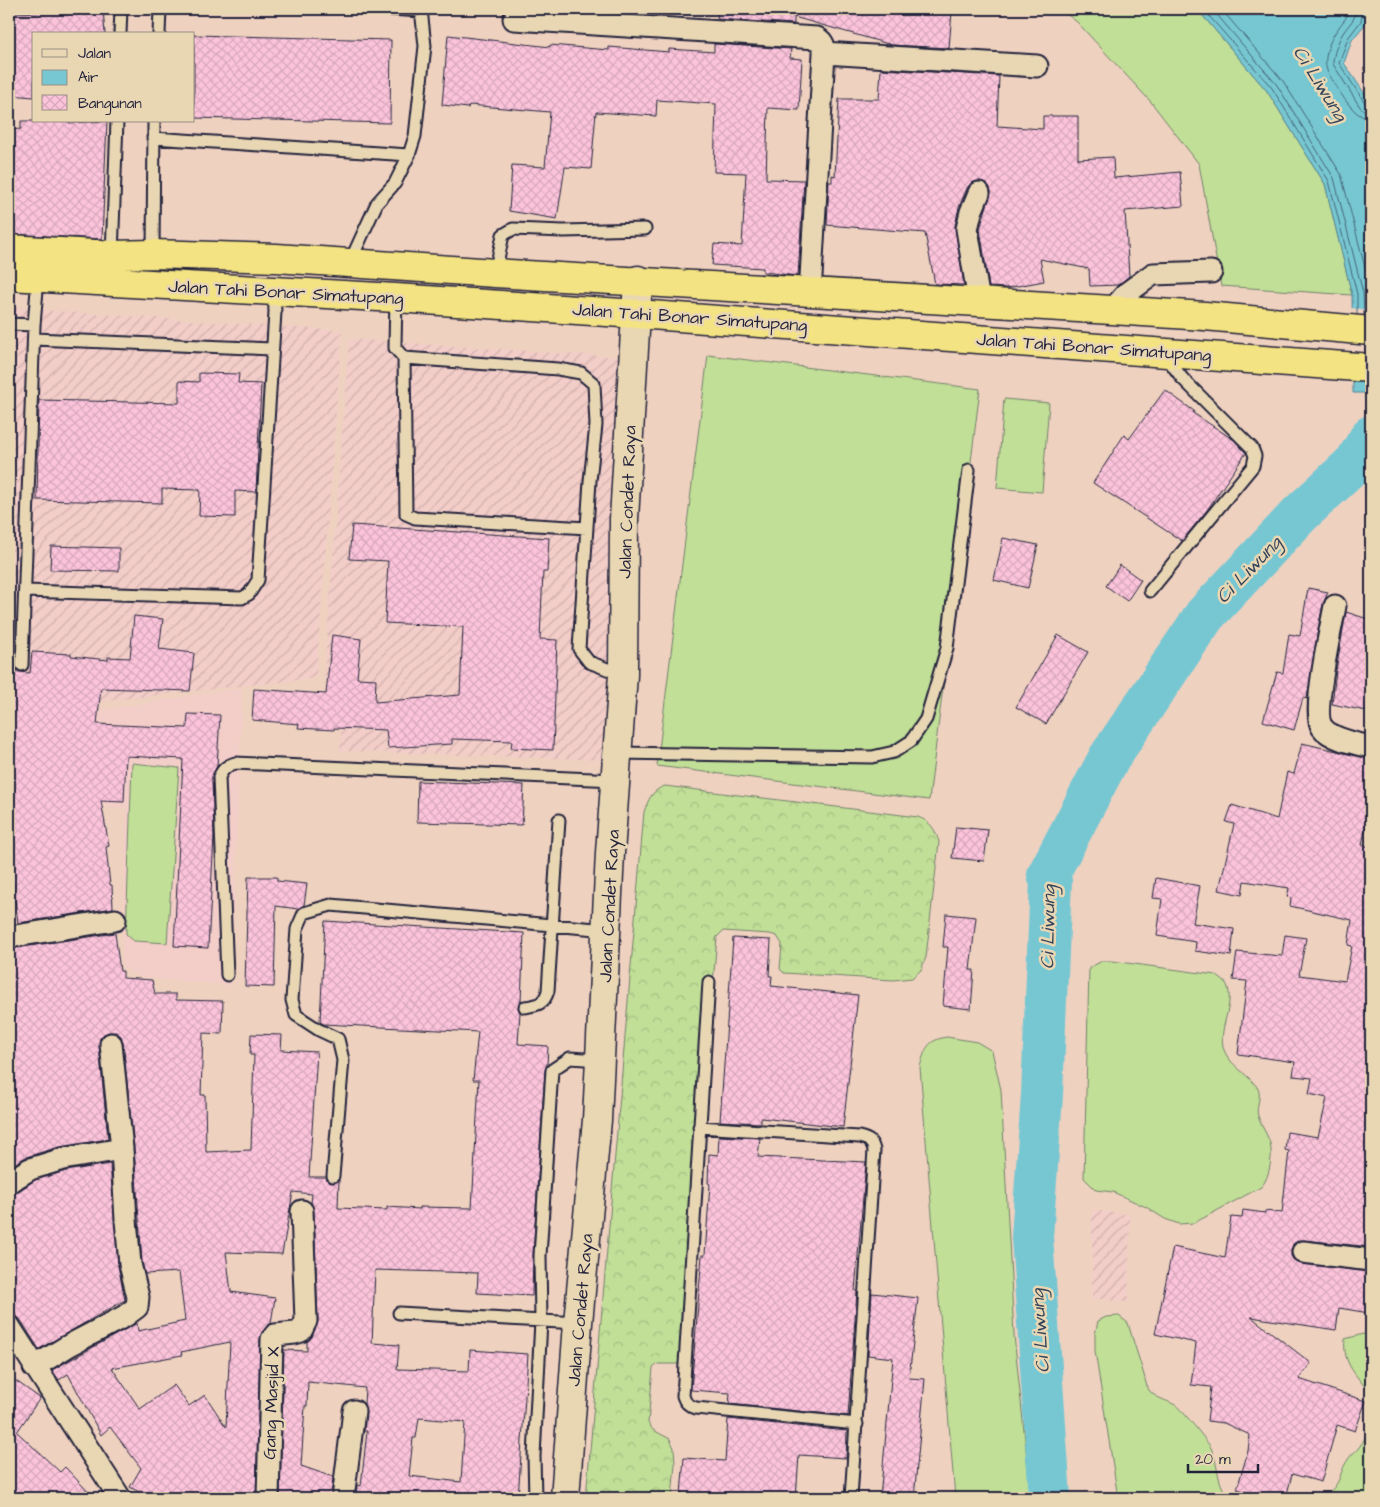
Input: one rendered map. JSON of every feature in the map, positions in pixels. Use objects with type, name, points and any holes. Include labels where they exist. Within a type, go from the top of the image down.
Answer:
[{"type":"highway","name":"Jalan Tahi Bonar Simatupang","points":[[9,249],[112,255],[153,254],[276,258],[495,273],[638,280],[811,284],[979,301],[1205,316],[1371,332]]},
{"type":"highway","points":[[151,284],[153,254]]},
{"type":"highway","points":[[274,291],[276,258]]},
{"type":"highway","name":"Jalan Tahi Bonar Simatupang","points":[[9,276],[396,298],[808,325],[1371,368]]},
{"type":"highway","points":[[808,325],[811,284]]},
{"type":"street","points":[[514,19],[818,38],[823,43],[824,53],[811,284]]},
{"type":"street","points":[[824,53],[1036,66]]},
{"type":"street","points":[[979,193],[971,212],[968,228],[979,301]]},
{"type":"street","points":[[1112,310],[1128,293],[1153,274],[1211,272]]},
{"type":"street","name":"Jalan Condet Raya","points":[[565,1498],[600,1060],[610,853],[623,675],[624,519],[638,280]]},
{"type":"street","points":[[1335,606],[1324,670],[1319,714],[1321,726],[1329,735],[1371,747]]},
{"type":"street","points":[[9,937],[115,920]]},
{"type":"street","points":[[34,1367],[68,1346],[125,1316],[137,1307],[138,1297],[130,1264],[122,1149],[111,1044]]},
{"type":"street","points":[[9,1182],[30,1169],[63,1159],[122,1149]]},
{"type":"street","name":"Gang Masjid X","points":[[268,1498],[272,1339],[275,1335],[295,1334],[301,1331],[306,1321],[302,1211]]},
{"type":"street","points":[[1303,1252],[1371,1260]]},
{"type":"street","points":[[9,1326],[120,1498]]},
{"type":"street","points":[[343,1498],[354,1411]]},
{"type":"lane","points":[[120,32],[121,9]]},
{"type":"lane","points":[[159,32],[160,9]]},
{"type":"lane","points":[[349,264],[376,203],[395,183],[409,155],[415,136],[424,46],[421,10],[388,9]]},
{"type":"lane","points":[[112,255],[117,122]]},
{"type":"lane","points":[[153,254],[154,122]]},
{"type":"lane","points":[[153,138],[409,155]]},
{"type":"lane","points":[[495,273],[503,235],[513,229],[562,232],[645,229]]},
{"type":"lane","points":[[22,665],[34,325],[38,278]]},
{"type":"lane","points":[[25,591],[242,598],[250,594],[258,580],[275,312],[274,291]]},
{"type":"lane","points":[[396,298],[395,348],[404,358],[406,514],[415,518],[587,528]]},
{"type":"lane","points":[[9,324],[34,325]]},
{"type":"lane","points":[[34,339],[272,349]]},
{"type":"lane","points":[[1150,591],[1253,466],[1255,456],[1252,448],[1182,378],[1164,353]]},
{"type":"lane","points":[[404,358],[558,369],[581,373],[594,384],[596,425],[579,648],[589,662],[623,675]]},
{"type":"lane","points":[[618,753],[872,757],[894,752],[911,741],[926,719],[947,648],[969,470]]},
{"type":"lane","points":[[227,975],[219,777],[222,770],[228,766],[235,763],[616,780]]},
{"type":"lane","points":[[525,1007],[540,1004],[548,991],[559,820]]},
{"type":"lane","points":[[333,1176],[343,1060],[338,1039],[319,1030],[296,1015],[292,1000],[297,929],[304,912],[331,904],[607,930]]},
{"type":"lane","points":[[709,982],[683,1396],[685,1402],[696,1408],[857,1424]]},
{"type":"lane","points":[[535,1498],[534,1456],[541,1321],[540,1256],[552,1070],[570,1058],[600,1060]]},
{"type":"lane","points":[[700,1127],[860,1137],[868,1139],[873,1144],[851,1498]]},
{"type":"lane","points":[[399,1313],[578,1323]]},
{"type":"shaded area","points":[[1352,9],[1371,9],[1371,45],[1368,41],[1366,23]]},
{"type":"shaded area","points":[[9,308],[342,331],[316,678],[9,711]]},
{"type":"shaded area","points":[[349,339],[632,358],[611,760],[340,751],[345,681],[324,679]]},
{"type":"shaded area","points":[[242,688],[231,985],[140,977],[122,967],[127,808],[91,805],[96,711]]},
{"type":"shaded area","points":[[1092,1210],[1130,1215],[1128,1302],[1092,1298]]},
{"type":"green space","points":[[1060,9],[1197,9],[1267,91],[1325,184],[1352,295],[1221,286],[1199,164],[1151,102],[1077,22]]},
{"type":"green space","points":[[708,355],[980,389],[929,800],[657,766]]},
{"type":"green space","points":[[1004,399],[1049,403],[1042,492],[997,488]]},
{"type":"green space","points":[[132,763],[179,768],[167,943],[134,941],[126,934]]},
{"type":"green space","points":[[665,786],[918,817],[932,826],[939,842],[926,957],[921,970],[912,978],[893,980],[784,973],[780,969],[782,944],[777,936],[723,931],[717,937],[681,1357],[678,1364],[658,1364],[653,1368],[648,1423],[653,1430],[670,1439],[674,1448],[675,1464],[672,1498],[586,1498],[644,812],[651,796]]},
{"type":"green space","points":[[1102,961],[1216,975],[1227,985],[1229,1000],[1222,1038],[1223,1046],[1228,1058],[1259,1090],[1257,1112],[1270,1145],[1270,1165],[1267,1178],[1261,1187],[1194,1223],[1179,1224],[1165,1219],[1146,1207],[1113,1192],[1096,1190],[1084,1178],[1089,968]]},
{"type":"green space","points":[[947,1037],[977,1042],[992,1051],[1001,1090],[1014,1335],[1031,1498],[955,1498],[920,1067],[928,1046],[935,1040]]},
{"type":"green space","points":[[1119,1316],[1128,1323],[1146,1385],[1151,1393],[1178,1408],[1207,1442],[1213,1452],[1223,1488],[1231,1498],[1118,1498],[1095,1351],[1095,1335],[1098,1321],[1106,1317]]},
{"type":"green space","points":[[1363,1334],[1371,1334],[1371,1395],[1352,1370],[1346,1356],[1345,1339]]},
{"type":"green space","points":[[1371,1417],[1371,1498],[1319,1498],[1327,1494],[1336,1485],[1345,1464],[1364,1439]]},
{"type":"water","points":[[1197,9],[1368,9],[1366,23],[1352,40],[1344,63],[1371,103],[1371,393],[1353,393],[1352,295],[1325,184],[1267,91]]},
{"type":"pier","points":[[1350,308],[1371,310],[1371,382],[1350,380]]},
{"type":"building","points":[[49,9],[103,9],[105,32],[32,32],[32,97],[10,95],[13,67],[9,67],[9,13],[49,12]]},
{"type":"building","points":[[718,9],[923,9],[952,11],[949,48],[892,45],[794,17],[794,24],[717,19]]},
{"type":"building","points":[[195,35],[391,40],[390,123],[195,118]]},
{"type":"building","points":[[448,35],[550,47],[550,45],[609,50],[609,47],[669,52],[669,49],[714,52],[714,44],[791,49],[790,58],[802,59],[799,110],[768,108],[766,179],[804,180],[798,276],[763,272],[763,268],[712,265],[714,244],[742,246],[746,173],[714,172],[716,104],[657,100],[656,116],[596,112],[591,169],[565,167],[557,219],[509,211],[512,165],[545,167],[550,112],[469,105],[468,108],[442,105]]},
{"type":"building","points":[[881,69],[999,76],[997,126],[1043,129],[1043,116],[1078,116],[1078,159],[1113,157],[1114,178],[1180,172],[1183,206],[1125,211],[1129,276],[1118,285],[1090,286],[1089,269],[1040,259],[1044,281],[1007,288],[989,287],[980,229],[991,192],[989,186],[984,182],[977,181],[971,183],[967,188],[959,207],[955,226],[964,285],[935,284],[925,233],[827,225],[829,182],[832,182],[832,175],[835,176],[839,99],[879,99]]},
{"type":"building","points":[[21,121],[107,122],[102,239],[9,234],[9,130],[21,129]]},
{"type":"building","points":[[199,373],[239,374],[238,383],[261,384],[256,492],[235,491],[235,517],[199,516],[200,490],[162,489],[162,503],[37,500],[39,400],[179,403],[179,381],[199,382]]},
{"type":"building","points":[[1165,390],[1194,411],[1193,413],[1234,440],[1246,453],[1207,510],[1182,541],[1093,483],[1124,435],[1129,439]]},
{"type":"building","points":[[352,525],[549,538],[547,572],[543,572],[540,639],[557,640],[553,750],[511,748],[512,741],[452,739],[452,744],[388,748],[386,730],[298,728],[299,724],[252,720],[254,689],[326,694],[332,635],[361,639],[357,678],[376,679],[375,702],[460,695],[463,627],[385,623],[388,561],[349,559]]},
{"type":"building","points":[[1003,538],[1038,545],[1028,588],[994,580]]},
{"type":"building","points":[[51,546],[119,548],[119,571],[50,570]]},
{"type":"building","points":[[1120,565],[1141,580],[1127,601],[1106,586]]},
{"type":"building","points":[[1308,588],[1328,592],[1323,604],[1318,629],[1307,699],[1303,698],[1294,730],[1263,721],[1277,672],[1283,673],[1289,634],[1300,636]]},
{"type":"building","points":[[1346,612],[1371,620],[1371,712],[1332,704]]},
{"type":"building","points":[[134,616],[163,619],[159,649],[194,653],[190,691],[101,688],[97,724],[187,728],[188,714],[220,715],[217,766],[212,777],[214,836],[208,948],[174,946],[183,759],[126,756],[124,802],[101,801],[109,846],[106,847],[110,885],[112,885],[113,908],[18,923],[12,876],[9,876],[9,671],[30,673],[32,652],[71,654],[71,656],[108,660],[108,657],[130,658]]},
{"type":"building","points":[[1058,635],[1088,652],[1046,724],[1016,707]]},
{"type":"building","points":[[1302,743],[1371,759],[1371,776],[1365,819],[1367,820],[1362,845],[1371,847],[1371,1247],[1299,1240],[1293,1244],[1291,1256],[1295,1262],[1301,1264],[1371,1272],[1371,1295],[1369,1313],[1339,1308],[1336,1330],[1251,1317],[1311,1363],[1299,1379],[1366,1401],[1355,1431],[1337,1425],[1321,1482],[1292,1474],[1286,1498],[1269,1498],[1237,1489],[1248,1451],[1250,1435],[1224,1423],[1207,1421],[1211,1387],[1191,1385],[1196,1343],[1155,1334],[1173,1247],[1225,1258],[1231,1217],[1242,1218],[1243,1210],[1282,1213],[1289,1151],[1285,1150],[1287,1132],[1318,1137],[1327,1098],[1309,1094],[1312,1078],[1293,1076],[1295,1062],[1238,1054],[1247,981],[1233,980],[1237,952],[1282,956],[1285,935],[1306,938],[1299,975],[1345,981],[1352,946],[1348,945],[1352,920],[1290,906],[1291,898],[1287,897],[1289,888],[1244,881],[1242,895],[1219,890],[1234,824],[1226,822],[1232,805],[1277,819],[1287,772],[1294,774]]},
{"type":"building","points":[[418,781],[524,785],[522,825],[417,822]]},
{"type":"building","points":[[956,827],[988,830],[984,861],[952,858]]},
{"type":"building","points":[[248,877],[277,877],[277,881],[307,884],[304,905],[298,909],[276,906],[274,987],[245,986]]},
{"type":"building","points":[[1156,878],[1200,886],[1193,923],[1234,929],[1231,956],[1195,951],[1196,942],[1157,936],[1162,899],[1153,898]]},
{"type":"building","points":[[946,914],[976,917],[970,970],[974,970],[971,1009],[943,1006],[948,947],[943,947]]},
{"type":"building","points":[[325,921],[524,933],[521,1001],[518,1008],[520,1012],[518,1044],[548,1046],[533,1256],[532,1296],[477,1293],[478,1273],[375,1270],[372,1343],[399,1345],[397,1369],[469,1371],[470,1350],[528,1354],[518,1498],[356,1498],[357,1485],[361,1486],[367,1431],[364,1431],[366,1413],[364,1404],[365,1388],[308,1382],[301,1466],[333,1477],[331,1498],[280,1498],[284,1350],[307,1351],[307,1341],[312,1337],[318,1321],[312,1194],[293,1192],[282,1254],[226,1252],[231,1292],[275,1298],[271,1323],[262,1332],[260,1339],[256,1498],[150,1498],[130,1487],[141,1468],[110,1427],[101,1435],[68,1374],[59,1380],[52,1370],[137,1323],[138,1331],[185,1321],[179,1272],[145,1274],[142,1262],[134,1148],[121,1036],[116,1032],[104,1034],[100,1038],[99,1045],[108,1139],[59,1147],[26,1157],[9,1167],[9,949],[115,933],[120,971],[123,971],[123,978],[152,980],[155,994],[176,994],[176,1000],[223,1001],[222,1034],[203,1033],[201,1095],[205,1095],[206,1152],[251,1150],[254,1055],[250,1055],[251,1034],[282,1035],[281,1050],[317,1052],[309,1177],[326,1177],[328,1182],[332,1183],[339,1180],[338,1208],[387,1210],[387,1207],[420,1209],[420,1207],[472,1208],[479,1080],[473,1080],[478,1032],[323,1024],[320,1022]],"holes":[[[230,1342],[226,1427],[205,1395],[189,1406],[174,1385],[140,1409],[112,1368],[182,1355],[181,1352]],[[419,1418],[465,1422],[461,1482],[409,1476],[413,1438],[416,1438]]]},
{"type":"building","points":[[733,938],[771,940],[769,976],[772,976],[771,986],[858,995],[843,1127],[761,1118],[761,1123],[720,1121]]},
{"type":"building","points":[[719,1136],[760,1138],[758,1157],[866,1162],[855,1291],[857,1291],[848,1416],[729,1404],[730,1393],[691,1390],[702,1255],[705,1255],[710,1184],[708,1183],[709,1154],[718,1155]]},
{"type":"building","points":[[110,1164],[118,1265],[125,1300],[39,1349],[20,1319],[9,1309],[9,1194],[16,1193],[35,1180],[66,1171]]},
{"type":"building","points":[[872,1293],[918,1298],[909,1378],[925,1379],[914,1498],[880,1498],[893,1358],[868,1355]]},
{"type":"building","points":[[9,1376],[40,1398],[17,1432],[60,1472],[65,1467],[94,1498],[9,1498]]},
{"type":"building","points":[[728,1419],[847,1431],[846,1458],[799,1455],[796,1498],[733,1498],[681,1494],[684,1458],[725,1461]]},
{"type":"waterway","name":"Ci Liwung","points":[[1050,1498],[1032,1237],[1042,1095],[1051,880],[1048,875],[1109,758],[1205,615],[1300,514],[1355,463],[1371,436]]}]
